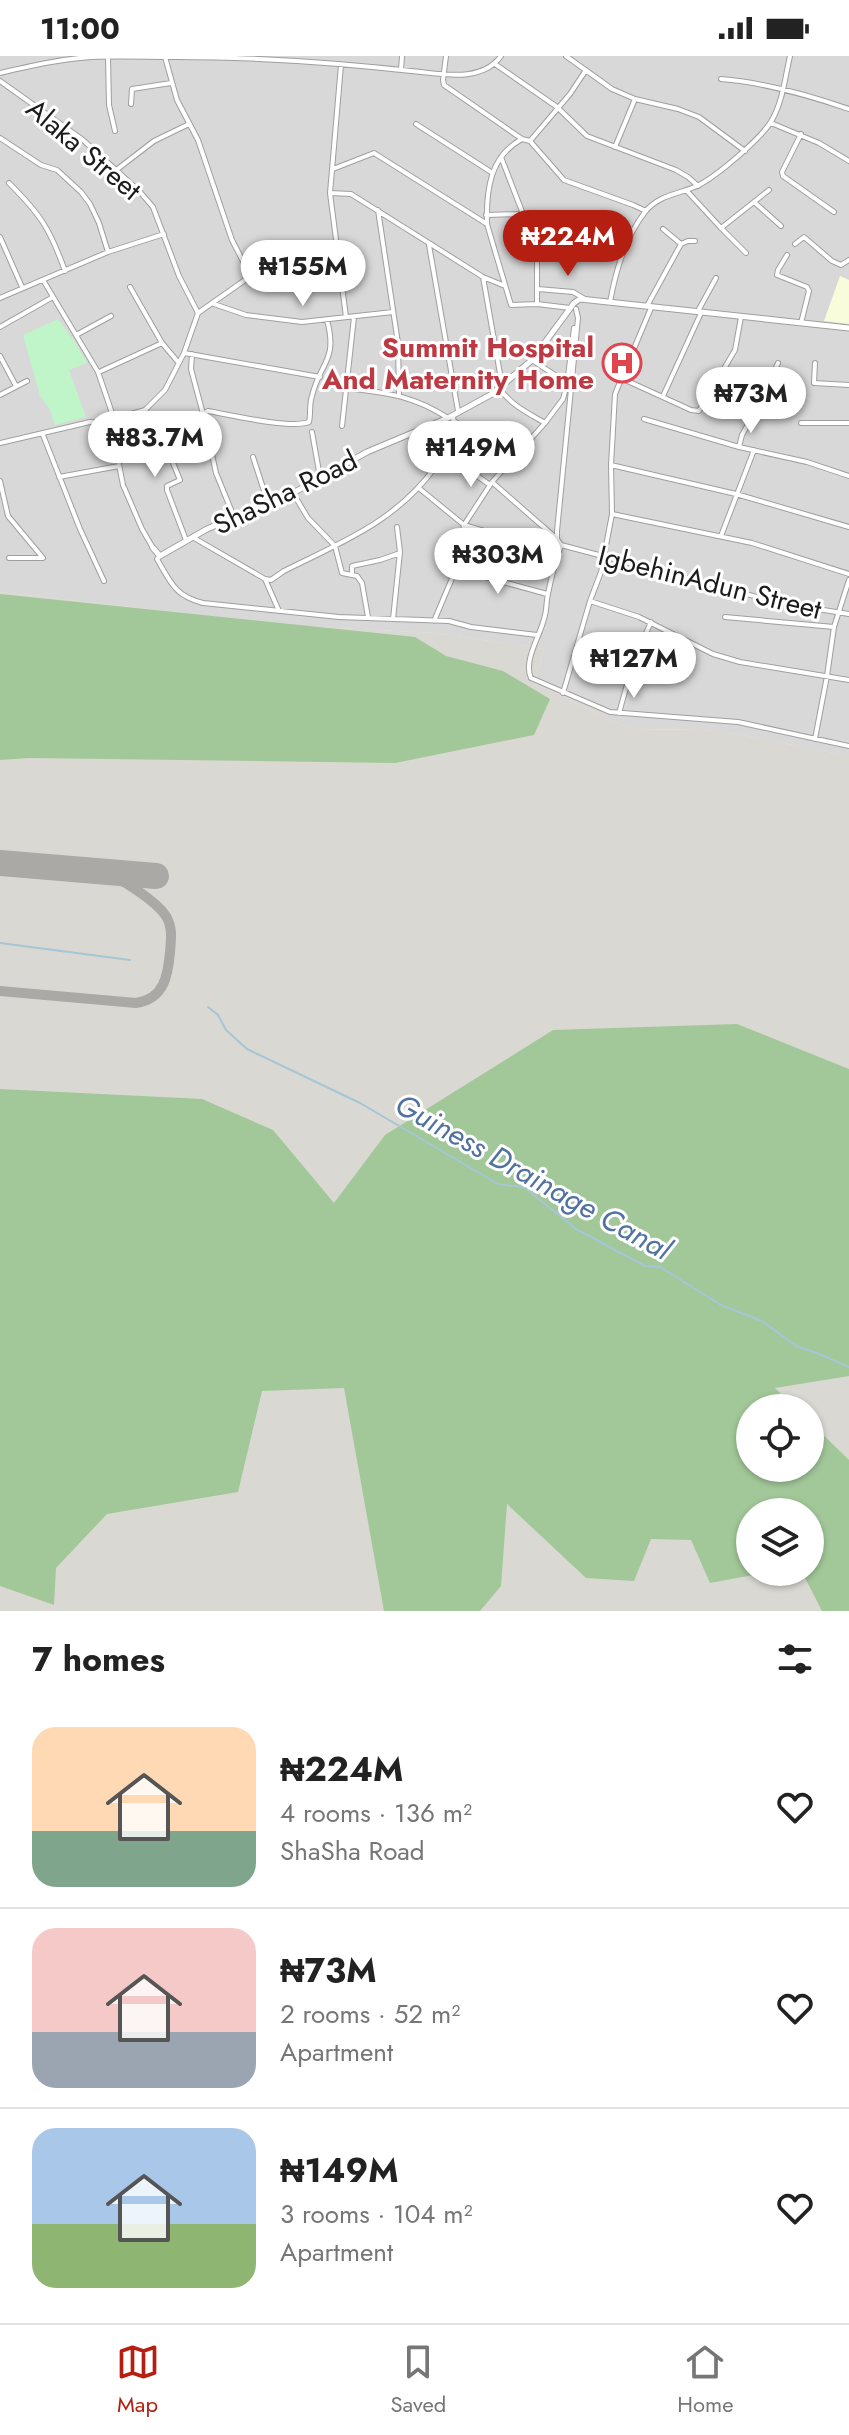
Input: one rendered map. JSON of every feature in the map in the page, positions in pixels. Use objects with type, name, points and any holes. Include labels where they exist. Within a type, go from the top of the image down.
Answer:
[{"type":"street","points":[[0,73],[88,56],[142,56],[294,58],[444,75],[467,74],[489,68],[501,56]]},
{"type":"street","points":[[355,65],[356,56]]},
{"type":"street","points":[[401,70],[402,56]]},
{"type":"street","points":[[446,56],[444,85],[522,139],[530,141],[564,180],[646,211]]},
{"type":"street","points":[[566,56],[612,89],[635,99],[699,117],[745,151]]},
{"type":"street","points":[[610,302],[622,253],[646,211],[658,201],[698,186],[745,151],[771,123],[784,91],[790,56]]},
{"type":"street","points":[[108,57],[108,93],[115,131]]},
{"type":"street","points":[[0,443],[90,422],[113,422],[145,410],[165,390],[184,353],[198,313],[245,280],[248,271],[232,240],[207,161],[177,100],[165,57]]},
{"type":"street","points":[[341,64],[330,193],[346,317]]},
{"type":"street","points":[[495,64],[557,107],[587,136],[676,170],[698,186]]},
{"type":"street","points":[[530,141],[586,70]]},
{"type":"street","points":[[721,79],[818,98],[849,109]]},
{"type":"street","name":"Alaka Street","points":[[0,81],[83,140],[153,207],[179,276],[198,313]]},
{"type":"street","points":[[131,104],[132,89],[171,83]]},
{"type":"street","points":[[615,147],[635,99]]},
{"type":"street","points":[[771,123],[801,134],[849,161]]},
{"type":"street","points":[[115,171],[154,141],[189,124]]},
{"type":"street","points":[[416,124],[491,172]]},
{"type":"street","points":[[801,134],[782,172],[783,176],[834,212]]},
{"type":"street","points":[[0,138],[41,165],[57,170],[81,192],[99,223],[108,252]]},
{"type":"street","points":[[522,139],[511,145],[491,172],[486,215],[505,286],[511,305],[573,308]]},
{"type":"street","points":[[333,169],[374,153],[487,224]]},
{"type":"street","points":[[501,157],[523,214]]},
{"type":"street","points":[[9,183],[44,222],[65,271]]},
{"type":"street","points":[[686,190],[746,253]]},
{"type":"street","points":[[721,228],[769,190]]},
{"type":"street","points":[[330,193],[351,194],[429,245],[483,277],[505,286]]},
{"type":"street","points":[[754,202],[781,226]]},
{"type":"street","points":[[378,210],[398,343],[399,394]]},
{"type":"street","points":[[486,215],[523,214],[534,221],[538,244],[537,304]]},
{"type":"street","points":[[663,229],[681,244]]},
{"type":"street","points":[[0,298],[108,252],[164,234]]},
{"type":"street","points":[[0,237],[22,287]]},
{"type":"street","points":[[795,244],[804,237],[832,261],[841,265],[849,260]]},
{"type":"street","points":[[538,244],[590,241],[622,253]]},
{"type":"street","points":[[563,693],[601,572],[612,514],[615,394],[649,308],[681,244],[695,241]]},
{"type":"street","points":[[194,538],[271,580],[379,522],[420,489],[447,450],[453,416],[429,245]]},
{"type":"street","points":[[787,255],[777,275],[807,287],[809,291],[801,323]]},
{"type":"street","points":[[483,277],[501,388],[507,399],[545,423]]},
{"type":"street","points":[[663,396],[716,278]]},
{"type":"street","points":[[43,280],[98,372],[113,422],[119,466],[128,498],[142,529],[160,556],[157,559],[179,593],[203,603],[339,617],[434,621],[537,635]]},
{"type":"street","points":[[130,287],[162,343],[179,363]]},
{"type":"street","points":[[538,289],[573,292],[587,300]]},
{"type":"street","points":[[0,327],[53,297]]},
{"type":"street","name":"ShaSha Road","points":[[160,556],[207,529],[293,493],[367,452],[453,416],[501,388],[532,360],[577,300],[849,328]]},
{"type":"street","points":[[212,304],[260,317],[302,322],[393,312]]},
{"type":"street","points":[[573,308],[578,318],[573,341]]},
{"type":"street","points":[[557,539],[573,308]]},
{"type":"street","points":[[77,334],[111,316]]},
{"type":"street","points":[[342,426],[354,316]]},
{"type":"street","points":[[621,378],[691,410],[702,409],[735,350],[741,317]]},
{"type":"street","points":[[203,414],[208,411],[307,424],[312,394],[330,355],[332,337],[327,320]]},
{"type":"street","points":[[98,372],[162,343]]},
{"type":"street","points":[[184,353],[320,377]]},
{"type":"street","points":[[192,354],[191,369],[216,473],[234,517]]},
{"type":"street","points":[[0,356],[16,386]]},
{"type":"street","points":[[532,360],[569,387]]},
{"type":"street","points":[[739,447],[778,363]]},
{"type":"street","points":[[815,363],[814,383],[849,385]]},
{"type":"street","points":[[0,395],[27,381]]},
{"type":"street","points":[[434,621],[456,569],[464,525],[491,484],[545,423],[569,387]]},
{"type":"street","points":[[346,388],[399,394],[453,416],[512,459]]},
{"type":"street","points":[[145,410],[164,441],[180,480],[167,486],[167,490],[187,541]]},
{"type":"street","points":[[644,419],[849,476]]},
{"type":"street","points":[[801,423],[849,423]]},
{"type":"street","points":[[312,432],[320,477]]},
{"type":"street","points":[[43,435],[104,581]]},
{"type":"street","points":[[721,536],[754,450]]},
{"type":"street","points":[[253,457],[268,503]]},
{"type":"street","points":[[611,465],[736,494],[849,527]]},
{"type":"street","points":[[59,477],[119,466]]},
{"type":"street","name":"IgbehinAdun Street","points":[[466,468],[491,484],[557,539],[560,548],[603,555],[780,603],[849,614]]},
{"type":"street","points":[[0,481],[8,516],[43,558],[9,558]]},
{"type":"street","points":[[420,489],[464,525],[549,550],[560,548],[529,676],[601,709],[619,713],[761,725],[849,746]]},
{"type":"street","points":[[293,493],[308,518],[335,546],[342,573],[357,576],[362,583],[368,617]]},
{"type":"street","points":[[612,514],[765,547],[849,577],[834,627],[815,739]]},
{"type":"street","points":[[393,619],[400,552],[397,527]]},
{"type":"street","points":[[352,574],[352,566],[400,552]]},
{"type":"street","points":[[456,569],[547,594]]},
{"type":"street","points":[[265,579],[279,611]]},
{"type":"street","points":[[590,601],[651,622],[713,654],[740,662],[849,680]]},
{"type":"street","points":[[725,617],[834,627]]},
{"type":"street","points":[[619,713],[634,660],[651,622]]},
{"type":"street","points":[[577,644],[609,653]]},
{"type":"shaded area","points":[[0,56],[849,56],[849,756],[737,734],[704,730],[633,729],[534,683],[544,649],[437,633],[296,626],[0,592]]},
{"type":"shaded area","points":[[840,276],[849,280],[849,324],[824,321]]},
{"type":"shaded area","points":[[0,592],[296,626],[437,633],[544,649],[534,683],[633,729],[704,730],[737,734],[849,756],[849,1611],[0,1611]]},
{"type":"green space","points":[[58,319],[87,363],[69,370],[86,417],[55,425],[49,408],[40,396],[23,335]]},
{"type":"green space","points":[[0,594],[415,637],[446,656],[503,671],[550,699],[534,735],[395,763],[0,760]]},
{"type":"green space","points":[[737,1024],[849,1069],[849,1376],[775,1388],[781,1394],[736,1394],[736,1482],[824,1482],[824,1436],[849,1460],[849,1611],[822,1611],[809,1586],[824,1586],[824,1498],[736,1498],[736,1578],[710,1583],[691,1540],[651,1539],[634,1581],[586,1578],[507,1504],[501,1586],[480,1611],[384,1611],[344,1388],[262,1391],[238,1492],[107,1514],[56,1568],[54,1605],[0,1586],[0,1089],[202,1099],[273,1130],[334,1203],[385,1135],[553,1030]]},
{"type":"waterway","points":[[0,943],[130,960]]},
{"type":"waterway","name":"Guiness Drainage Canal","points":[[208,1007],[218,1015],[226,1030],[247,1049],[360,1103],[498,1184],[524,1187],[576,1229],[645,1266],[660,1267],[721,1305],[762,1321],[796,1346],[849,1367]]},
{"type":"taxiway","points":[[0,991],[136,1003],[153,997],[159,991],[166,978],[169,961],[171,934],[168,920],[147,897],[106,873]]},
{"type":"runway","points":[[0,863],[156,876]]},
{"type":"place","name":"Summit Hospital And Maternity Home","points":[[622,363]]}]
